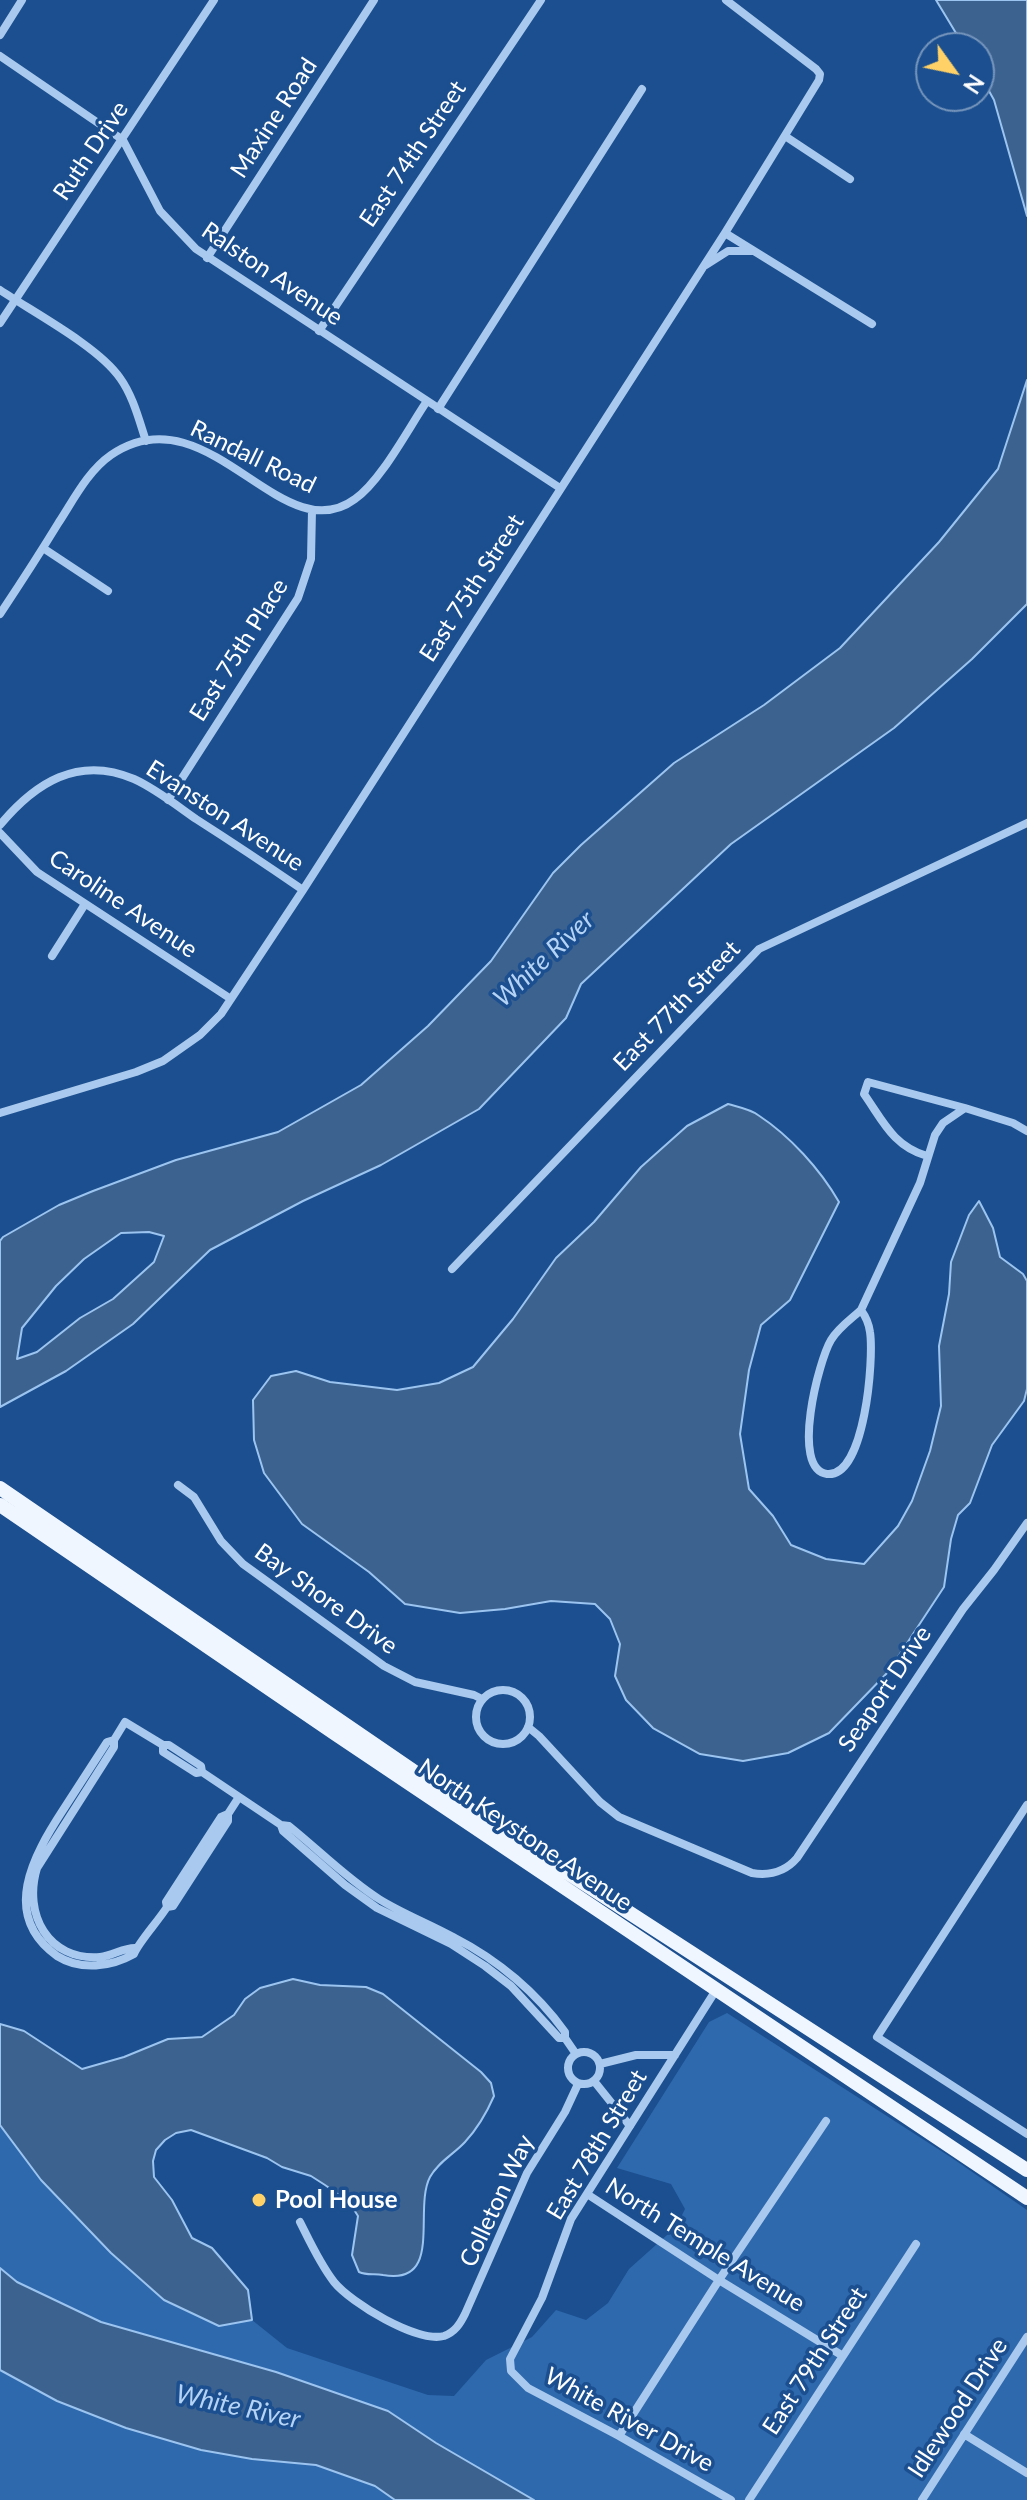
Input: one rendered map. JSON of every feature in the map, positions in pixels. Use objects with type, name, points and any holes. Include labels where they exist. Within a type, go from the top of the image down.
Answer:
[{"type":"main road","name":"North Keystone Avenue","points":[[0,1488],[70,1544],[716,1990],[1027,2198]]},
{"type":"main road","name":"North Keystone Avenue","points":[[0,1505],[70,1544],[466,1807],[1027,2170]]},
{"type":"street","points":[[0,35],[22,0]]},
{"type":"street","name":"Ruth Drive","points":[[0,323],[214,0]]},
{"type":"street","name":"Maxine Road","points":[[207,258],[374,0]]},
{"type":"street","name":"East 74th Street","points":[[319,331],[541,0]]},
{"type":"street","name":"East 75th Street","points":[[0,1113],[136,1072],[163,1061],[200,1035],[231,999],[303,890],[725,233],[819,80],[820,74],[726,0]]},
{"type":"street","name":"Ralston Avenue","points":[[0,56],[123,140],[160,211],[187,242],[207,258],[560,488]]},
{"type":"street","points":[[438,409],[642,89]]},
{"type":"street","points":[[785,136],[850,179]]},
{"type":"street","points":[[725,233],[872,324]]},
{"type":"street","points":[[697,275],[710,261],[728,251],[754,251]]},
{"type":"street","points":[[0,290],[113,368],[130,395],[146,441]]},
{"type":"street","name":"Randall Road","points":[[0,614],[89,476],[101,463],[128,446],[146,441],[176,440],[202,449],[291,504],[312,510],[339,507],[363,493],[427,401]]},
{"type":"street","name":"East 75th Place","points":[[168,800],[298,598],[311,559],[312,510]]},
{"type":"street","points":[[43,548],[108,591]]},
{"type":"street","name":"Evanston Avenue","points":[[0,825],[22,799],[54,778],[76,772],[119,774],[143,784],[303,890]]},
{"type":"street","name":"East 77th Street","points":[[452,1269],[759,949],[1027,823]]},
{"type":"street","name":"Caroline Avenue","points":[[0,833],[37,872],[231,999]]},
{"type":"street","points":[[52,956],[85,904]]},
{"type":"street","points":[[927,1156],[906,1149],[893,1135],[864,1094],[868,1082],[997,1117],[1027,1131]]},
{"type":"street","points":[[861,1310],[868,1324],[871,1347],[862,1423],[844,1468],[837,1473],[824,1473],[814,1467],[809,1455],[811,1406],[824,1355],[830,1342],[861,1310],[920,1183],[935,1135],[943,1123],[965,1108]]},
{"type":"street","name":"Bay Shore Drive","points":[[178,1485],[194,1497],[221,1541],[243,1564],[384,1666],[415,1682],[482,1699],[496,1691],[517,1694],[524,1699],[529,1710],[528,1727],[600,1802],[619,1817],[752,1873],[775,1873]]},
{"type":"street","name":"Seaport Drive","points":[[775,1873],[791,1865],[797,1858],[963,1609],[1027,1523]]},
{"type":"street","points":[[482,1699],[476,1711],[476,1724],[487,1740],[499,1745],[509,1744],[521,1738],[528,1727]]},
{"type":"street","points":[[239,1797],[228,1814],[221,1817],[166,1902],[167,1907],[149,1935],[130,1957],[103,1965],[74,1963],[38,1938],[28,1920],[23,1901],[24,1881],[42,1842],[107,1742],[114,1740],[125,1722],[201,1766],[202,1772],[281,1825],[283,1831],[364,1899],[401,1921],[451,1944],[485,1966],[511,1986],[559,2038],[565,2038],[576,2054]]},
{"type":"street","points":[[1027,1805],[877,2037],[1027,2134]]},
{"type":"street","name":"East 78th Street","points":[[511,2371],[512,2352],[542,2298],[568,2225],[716,1990]]},
{"type":"street","points":[[588,2052],[600,2064],[600,2073],[594,2081],[585,2085],[578,2084],[569,2076],[567,2068],[576,2054],[588,2052]]},
{"type":"street","points":[[600,2064],[636,2055],[675,2055]]},
{"type":"street","points":[[594,2081],[630,2126]]},
{"type":"street","name":"Colleton Way","points":[[300,2222],[332,2280],[362,2308],[392,2323],[431,2335],[449,2333],[456,2329],[465,2314],[527,2173],[565,2112],[578,2084]]},
{"type":"street","points":[[619,2436],[826,2121]]},
{"type":"street","name":"North Temple Avenue","points":[[587,2194],[843,2356]]},
{"type":"street","name":"East 79th Street","points":[[749,2500],[916,2244]]},
{"type":"street","name":"Idlewood Drive","points":[[922,2500],[1027,2337]]},
{"type":"street","name":"White River Drive","points":[[511,2371],[528,2388],[731,2500]]},
{"type":"street","points":[[964,2434],[1027,2473]]},
{"type":"shaded area","points":[[727,2013],[1027,2210],[1027,2500],[534,2500],[388,2411],[276,2372],[101,2322],[17,2282],[0,2268],[0,2126],[41,2180],[111,2253],[219,2326],[252,2320],[287,2348],[428,2395],[454,2396],[486,2360],[532,2337],[556,2310],[586,2320],[608,2303],[629,2269],[676,2227],[685,2209],[671,2184],[617,2168],[709,2022]]},
{"type":"shaded area","points":[[0,2370],[57,2401],[126,2428],[201,2450],[316,2465],[375,2486],[395,2500],[0,2500]]},
{"type":"water","points":[[936,0],[1027,0],[1027,216],[995,104],[995,32],[955,32]]},
{"type":"water","name":"White River","points":[[1027,380],[1027,604],[972,659],[894,728],[731,844],[581,984],[566,1018],[479,1109],[381,1165],[303,1201],[210,1250],[133,1324],[66,1371],[0,1407],[0,1241],[3,1237],[59,1205],[93,1191],[176,1160],[278,1132],[361,1085],[428,1026],[491,961],[553,873],[581,845],[674,763],[764,705],[840,648],[939,542],[998,469]],"holes":[[[149,1232],[164,1236],[154,1262],[113,1299],[80,1318],[37,1352],[17,1359],[22,1328],[56,1286],[84,1259],[121,1233]]]},
{"type":"water","points":[[728,1104],[755,1113],[793,1143],[839,1202],[790,1300],[761,1325],[749,1370],[740,1434],[749,1489],[773,1516],[791,1545],[826,1559],[864,1564],[898,1526],[912,1501],[930,1451],[941,1406],[939,1346],[949,1294],[951,1262],[969,1215],[979,1201],[993,1228],[1000,1257],[1023,1274],[1027,1281],[1027,1389],[1024,1401],[992,1445],[970,1503],[958,1515],[944,1587],[888,1672],[829,1733],[788,1753],[743,1761],[700,1754],[653,1728],[626,1700],[615,1676],[620,1644],[610,1619],[595,1604],[551,1601],[460,1613],[405,1604],[369,1572],[302,1524],[264,1473],[254,1440],[253,1400],[271,1376],[296,1371],[330,1382],[397,1390],[439,1383],[473,1367],[513,1319],[556,1258],[594,1222],[641,1167],[687,1126]]},
{"type":"water","points":[[293,1979],[320,1985],[366,1987],[383,1994],[481,2072],[491,2083],[494,2096],[469,2137],[430,2177],[420,2257],[414,2269],[402,2275],[359,2272],[352,2255],[358,2216],[349,2202],[311,2176],[191,2130],[176,2133],[165,2140],[156,2150],[154,2177],[172,2200],[192,2238],[212,2248],[248,2290],[252,2320],[219,2326],[164,2300],[111,2253],[41,2180],[0,2125],[0,2024],[24,2031],[82,2069],[124,2057],[168,2039],[202,2037],[234,2015],[245,1999],[260,1988]]},
{"type":"water","name":"White River","points":[[0,2268],[17,2282],[101,2322],[276,2372],[388,2411],[534,2500],[395,2500],[375,2486],[316,2465],[201,2450],[126,2428],[57,2401],[0,2370]]},
{"type":"place","name":"Pool House","points":[[259,2200]]}]
